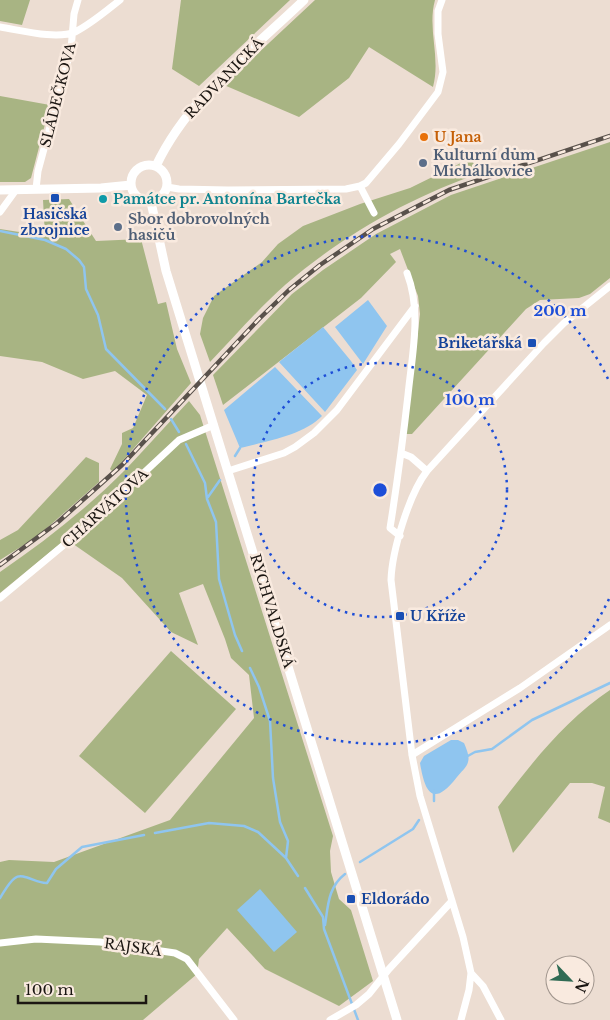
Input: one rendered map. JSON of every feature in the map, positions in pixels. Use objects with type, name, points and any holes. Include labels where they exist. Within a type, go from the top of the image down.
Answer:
[{"type":"street","name":"SLÁDEČKOVA","points":[[36,189],[38,171],[71,49],[74,14],[78,0]]},
{"type":"street","points":[[0,27],[65,34],[92,22],[120,0]]},
{"type":"street","name":"RADVANICKÁ","points":[[156,166],[173,135],[192,108],[304,0]]},
{"type":"street","points":[[167,187],[228,190],[346,189],[360,186],[372,177],[388,158],[438,92],[443,72],[438,34],[438,11],[442,0]]},
{"type":"street","points":[[149,165],[156,166],[165,174],[168,181],[167,187],[162,197],[151,202],[142,200],[134,193],[131,185],[132,178],[138,168],[149,165]]},
{"type":"street","points":[[0,190],[101,188],[131,185]]},
{"type":"street","points":[[360,186],[374,213]]},
{"type":"street","points":[[0,212],[16,190]]},
{"type":"street","name":"RYCHVALDSKÁ","points":[[151,202],[166,271],[397,1020]]},
{"type":"street","points":[[400,536],[390,528],[401,453],[416,322],[413,289],[407,273]]},
{"type":"street","points":[[461,1020],[469,990],[471,973],[463,937],[422,805],[412,755],[391,580],[392,566],[419,481],[544,344],[572,317],[610,286]]},
{"type":"street","points":[[228,470],[284,453],[314,433],[337,410],[415,306]]},
{"type":"street","name":"CHARVÁTOVA","points":[[0,598],[89,524],[180,440],[214,425]]},
{"type":"street","points":[[401,453],[411,457],[427,471]]},
{"type":"street","points":[[412,755],[520,688],[610,625]]},
{"type":"street","points":[[330,1020],[353,1007],[369,994],[452,901]]},
{"type":"street","name":"RAJSKÁ","points":[[0,943],[36,939],[100,942],[175,953],[188,959],[234,1020]]},
{"type":"street","points":[[471,973],[483,986],[501,1020]]},
{"type":"green space","points":[[0,0],[30,0],[22,25],[0,21]]},
{"type":"green space","points":[[181,0],[290,0],[199,86],[172,69]]},
{"type":"green space","points":[[315,0],[435,0],[432,22],[436,65],[433,87],[369,47],[349,78],[299,117],[224,85]]},
{"type":"green space","points":[[0,96],[50,105],[31,178],[25,182],[0,182]]},
{"type":"green space","points":[[610,142],[610,278],[590,294],[579,298],[540,300],[526,309],[412,434],[406,434],[420,314],[418,296],[400,249],[390,254],[396,262],[361,298],[223,405],[213,375],[292,294],[323,270],[376,234],[451,195]]},
{"type":"green space","points":[[469,159],[484,172],[405,205],[330,250],[275,294],[210,362],[200,334],[203,318],[214,296],[262,262],[278,244],[303,226],[360,204],[410,188]]},
{"type":"green space","points":[[69,199],[96,241],[141,239],[158,304],[166,302],[177,349],[191,383],[113,472],[110,469],[122,444],[122,433],[133,428],[147,395],[115,371],[83,379],[42,362],[0,356],[0,229],[45,236],[43,200]]},
{"type":"green space","points":[[189,401],[200,415],[333,836],[330,851],[331,872],[339,899],[351,910],[373,981],[339,1006],[265,969],[227,928],[199,959],[197,974],[143,1020],[0,1020],[0,862],[9,860],[54,862],[170,820],[254,718],[249,675],[231,658],[203,584],[179,593],[198,645],[171,632],[122,578],[66,539],[0,593],[0,572],[82,510],[127,468]]},
{"type":"green space","points":[[86,457],[99,463],[99,482],[38,536],[0,560],[0,540],[18,530]]},
{"type":"green space","points":[[171,651],[236,709],[145,813],[79,756]]},
{"type":"green space","points":[[610,690],[610,823],[598,818],[605,787],[592,783],[570,783],[513,853],[498,807],[536,759],[563,729]]},
{"type":"water","points":[[368,300],[387,326],[363,364],[335,327]]},
{"type":"water","points":[[323,327],[357,370],[325,412],[279,362]]},
{"type":"water","points":[[275,367],[322,416],[314,423],[294,433],[240,448],[224,410]]},
{"type":"water","points":[[451,740],[458,740],[464,743],[468,755],[467,764],[449,787],[436,794],[431,793],[425,782],[420,763],[424,756]]},
{"type":"water","points":[[260,889],[297,932],[274,952],[237,910]]},
{"type":"waterway","points":[[0,231],[45,240],[66,249],[79,260],[84,267],[86,289],[98,315],[106,349],[165,409]]},
{"type":"waterway","points":[[171,419],[179,432]]},
{"type":"waterway","points":[[186,444],[205,483],[207,499],[216,522],[219,579],[235,635],[242,651]]},
{"type":"waterway","points":[[235,456],[240,448]]},
{"type":"waterway","points":[[208,497],[220,480]]},
{"type":"waterway","points":[[250,668],[259,687],[270,721],[273,778],[280,822],[288,841],[286,858]]},
{"type":"waterway","points":[[466,757],[475,752],[492,749],[532,720],[610,683]]},
{"type":"waterway","points":[[434,791],[434,801]]},
{"type":"waterway","points":[[360,862],[413,829],[419,820]]},
{"type":"waterway","points":[[155,833],[209,823],[244,826],[258,832],[286,858],[298,876]]},
{"type":"waterway","points":[[0,898],[11,882],[18,877],[22,876],[47,883],[56,869],[82,847],[144,835]]},
{"type":"waterway","points":[[325,925],[332,891],[339,879],[345,874]]},
{"type":"waterway","points":[[305,888],[323,917],[324,929],[358,1020]]},
{"type":"railway","points":[[0,565],[57,523],[122,465],[259,319],[289,290],[320,265],[373,229],[449,190],[610,136]]},
{"type":"place","name":"U Jana","points":[[424,137]]},
{"type":"place","name":"Kulturní dům Michálkovice","points":[[423,163]]},
{"type":"place","name":"Hasičská zbrojnice","points":[[55,198]]},
{"type":"place","name":"Památce pr. Antonína Bartečka","points":[[103,199]]},
{"type":"place","name":"Sbor dobrovolných hasičů","points":[[118,227]]},
{"type":"place","name":"Briketářská","points":[[532,343]]},
{"type":"place","name":"U Kříže","points":[[400,616]]},
{"type":"place","name":"Eldorádo","points":[[351,899]]}]
